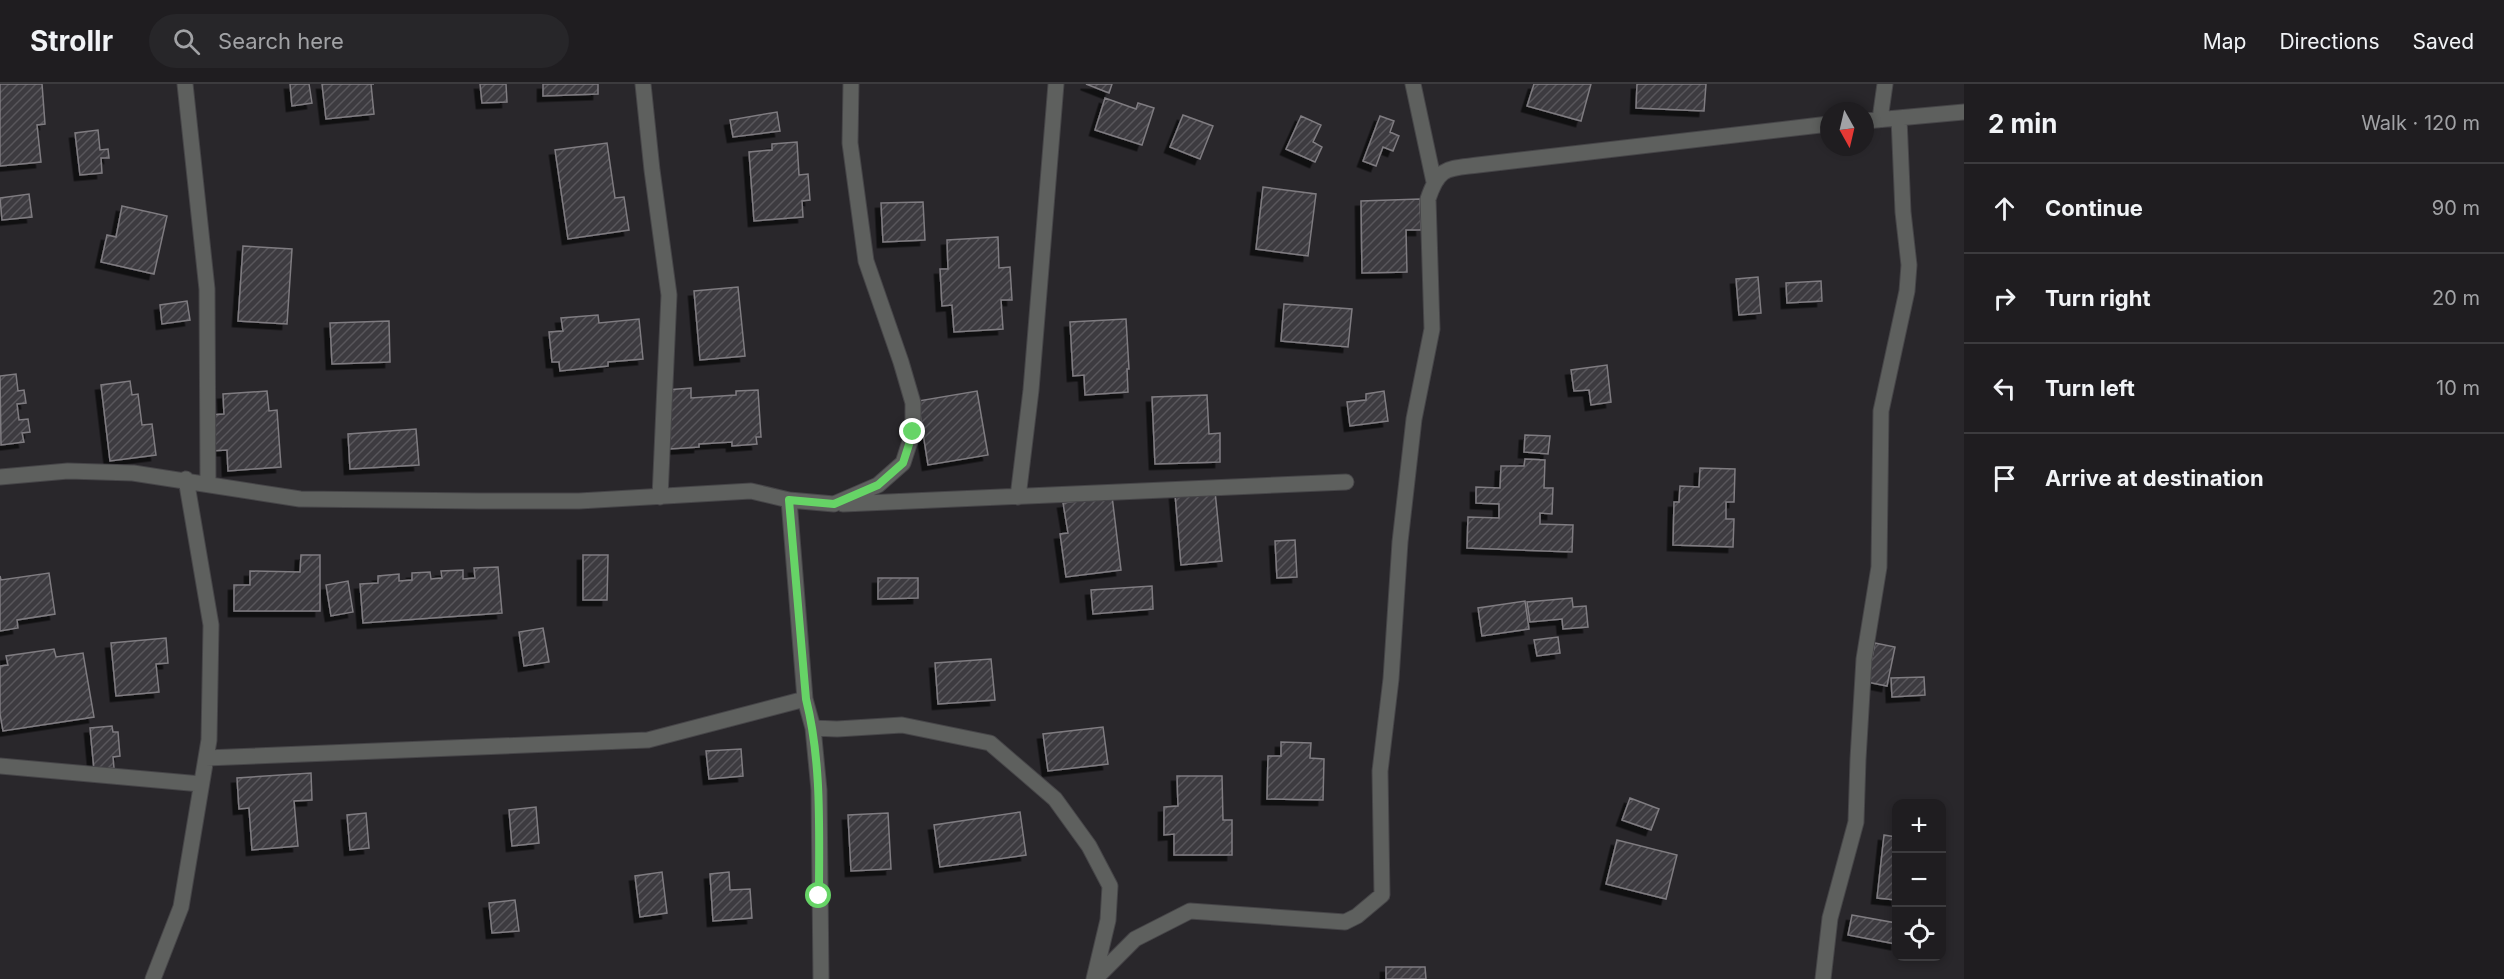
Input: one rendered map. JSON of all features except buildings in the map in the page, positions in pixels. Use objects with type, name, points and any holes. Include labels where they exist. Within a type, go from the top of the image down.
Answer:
[{"type":"street","points":[[185,84],[207,289],[208,483]]},
{"type":"street","points":[[644,84],[652,170],[669,295],[660,497]]},
{"type":"street","points":[[834,504],[878,485],[903,463],[913,432],[913,403],[866,261],[850,143],[851,84]]},
{"type":"street","points":[[1018,497],[1031,390],[1056,84]]},
{"type":"street","points":[[1413,84],[1434,182]]},
{"type":"street","points":[[1874,114],[1885,84]]},
{"type":"street","points":[[1874,120],[1964,112]]},
{"type":"street","points":[[1823,979],[1830,918],[1856,822],[1864,659],[1879,567],[1881,411],[1907,291],[1909,265],[1903,212],[1899,118]]},
{"type":"street","points":[[1095,979],[1135,939],[1190,911],[1345,922],[1357,916],[1382,895],[1380,771],[1391,679],[1400,542],[1414,419],[1432,329],[1428,199],[1434,182],[1445,170],[1478,165],[1820,125]]},
{"type":"street","points":[[0,477],[68,471],[133,472],[300,499],[579,501],[751,491],[789,500],[834,504],[1346,482]]},
{"type":"street","points":[[153,979],[181,907],[209,740],[211,625],[186,479]]},
{"type":"street","points":[[789,500],[806,699],[813,728],[819,790],[820,979]]},
{"type":"street","points":[[206,758],[648,740],[806,699]]},
{"type":"street","points":[[813,728],[837,729],[902,725],[990,743],[1055,799],[1089,846],[1110,886],[1108,920],[1095,979]]},
{"type":"street","points":[[0,766],[201,784]]},
{"type":"route","points":[[819,896],[819,790],[813,728],[806,699],[789,500],[834,504],[878,485],[903,463],[913,432]]}]
